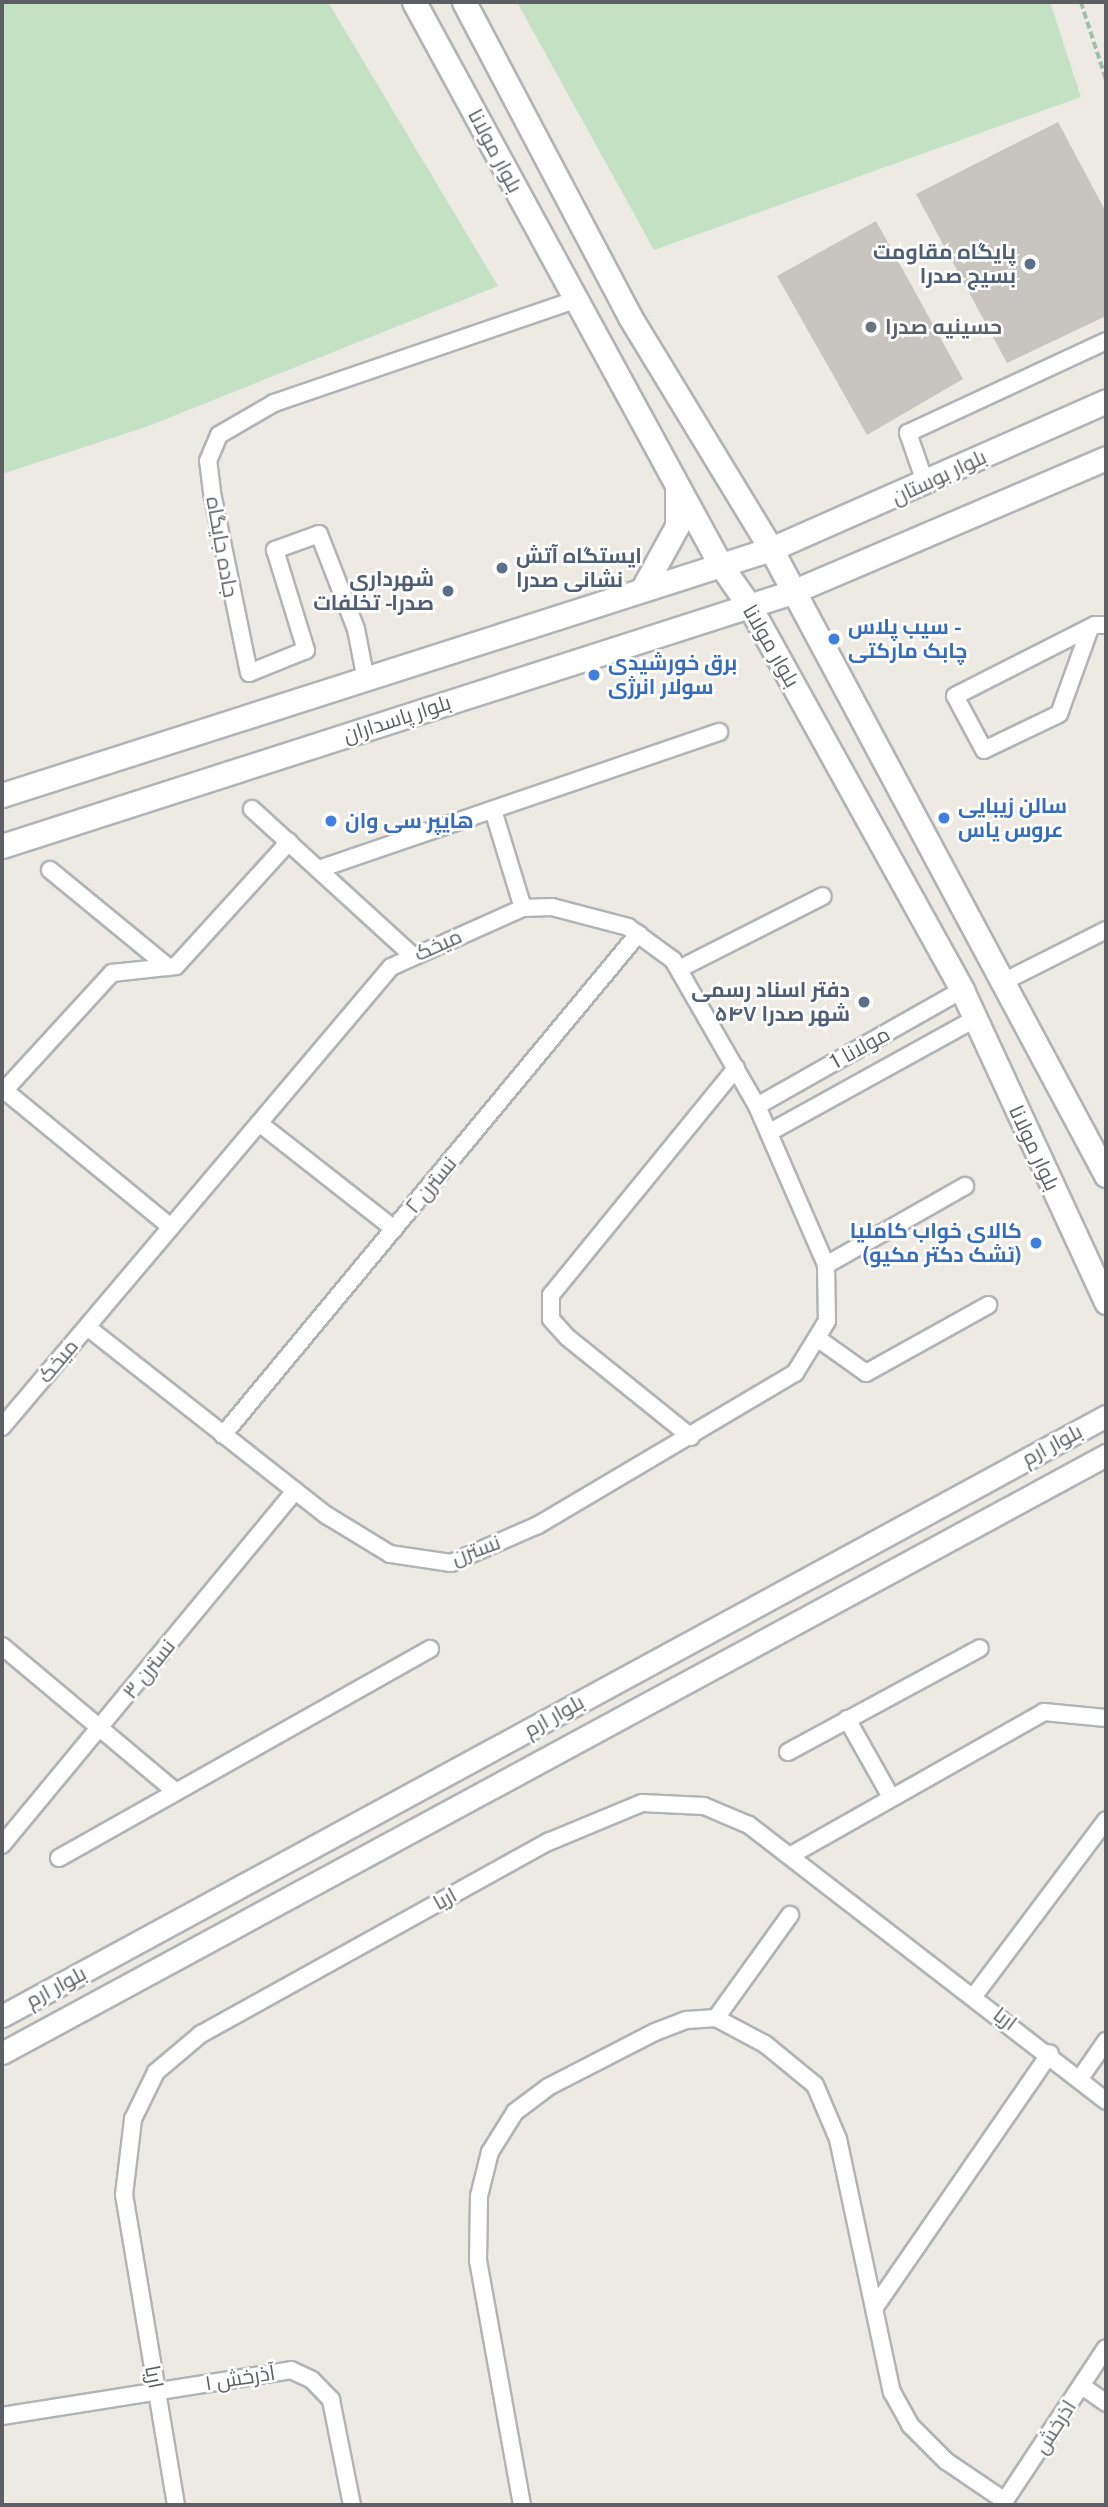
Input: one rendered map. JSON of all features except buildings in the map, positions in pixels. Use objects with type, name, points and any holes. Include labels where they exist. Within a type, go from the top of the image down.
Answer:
[{"type":"main road","name":"بلوار مولانا","points":[[414,2],[677,487],[720,564],[750,607],[962,990],[1106,1302]]},
{"type":"main road","name":"بلوار مولانا","points":[[464,2],[630,317],[771,549],[792,592],[1007,980],[1106,1175]]},
{"type":"main road","name":"بلوار بوستان","points":[[771,549],[1106,401]]},
{"type":"main road","points":[[792,592],[1106,458]]},
{"type":"main road","points":[[642,590],[677,526],[677,487]]},
{"type":"main road","points":[[2,795],[771,549]]},
{"type":"main road","name":"بلوار پاسداران","points":[[2,846],[792,592]]},
{"type":"street","name":"جاده جایگاه","points":[[366,680],[356,629],[319,534],[275,550],[306,650],[249,673],[208,461],[219,435],[274,403],[575,300]]},
{"type":"street","points":[[925,482],[908,433],[1106,341]]},
{"type":"street","points":[[1098,626],[1059,714],[984,750],[955,696],[1098,626]]},
{"type":"street","points":[[319,869],[719,732]]},
{"type":"street","points":[[252,809],[413,956]]},
{"type":"street","points":[[493,810],[523,908]]},
{"type":"street","points":[[171,1227],[3,1092],[112,973],[176,966],[289,842]]},
{"type":"street","points":[[50,870],[168,967]]},
{"type":"street","points":[[679,969],[823,896]]},
{"type":"street","name":"میخک","points":[[2,1427],[391,967],[523,908],[552,907],[638,934],[679,969],[770,1132],[827,1265],[827,1321]]},
{"type":"street","points":[[1007,980],[1106,930]]},
{"type":"street","name":"نسترن ۲","points":[[223,1434],[638,934]]},
{"type":"street","name":"مولانا 1","points":[[757,1106],[962,990]]},
{"type":"street","name":"مولانا 1","points":[[770,1132],[974,1020]]},
{"type":"street","points":[[691,1437],[567,1337],[551,1319],[551,1295],[736,1068]]},
{"type":"street","points":[[259,1123],[394,1229]]},
{"type":"street","points":[[827,1265],[965,1186]]},
{"type":"street","points":[[817,1338],[866,1373],[988,1305]]},
{"type":"street","name":"نسترن","points":[[87,1327],[295,1491],[390,1554],[451,1563],[538,1525],[691,1437],[794,1373],[827,1321]]},
{"type":"street","name":"بلوار ارم","points":[[2,2016],[1106,1416]]},
{"type":"street","name":"بلوار ارم","points":[[2,2053],[1106,1455]]},
{"type":"street","name":"نسترن ۳","points":[[2,1845],[295,1491]]},
{"type":"street","points":[[2,1646],[103,1726],[176,1792]]},
{"type":"street","points":[[788,1752],[979,1648]]},
{"type":"street","points":[[59,1858],[430,1649]]},
{"type":"street","points":[[793,1854],[1044,1712],[1106,1718]]},
{"type":"street","points":[[847,1720],[891,1797]]},
{"type":"street","name":"اریا","points":[[176,2505],[124,2195],[133,2119],[156,2072],[192,2042],[548,1842],[642,1803],[704,1806],[793,1854],[1081,2077],[1106,2101]]},
{"type":"street","points":[[974,1996],[1106,1820]]},
{"type":"street","points":[[716,2018],[790,1915]]},
{"type":"street","points":[[522,2505],[478,2261],[479,2196],[490,2152],[515,2112],[548,2087],[655,2032],[716,2018],[765,2044],[815,2085],[838,2138],[892,2392],[910,2425],[946,2461],[1004,2503]]},
{"type":"street","points":[[1081,2077],[1106,2041]]},
{"type":"street","points":[[875,2307],[1050,2053]]},
{"type":"street","name":"اذرخش","points":[[1004,2503],[1106,2348]]},
{"type":"street","name":"آذرخش ۱","points":[[2,2416],[291,2370],[312,2380],[331,2400],[352,2505]]},
{"type":"street","points":[[1082,2386],[1106,2403]]},
{"type":"path","points":[[1081,2],[1106,79]]},
{"type":"green space","points":[[2,2],[328,2],[498,286],[146,427],[2,474]]},
{"type":"green space","points":[[517,2],[1050,2],[1081,97],[654,250]]},
{"type":"place","name":"پایگاه مقاومت بسیج صدرا","points":[[1030,264]]},
{"type":"place","name":"حسینیه صدرا","points":[[871,327]]},
{"type":"place","name":"ایستگاه آتش نشانی صدرا","points":[[502,568]]},
{"type":"place","name":"شهرداری صدرا- تخلفات","points":[[448,591]]},
{"type":"place","name":"سیب پلاس - چابک مارکتی","points":[[834,639]]},
{"type":"place","name":"برق خورشیدی سولار انرژی","points":[[594,675]]},
{"type":"place","name":"سالن زیبایی عروس یاس","points":[[944,818]]},
{"type":"place","name":"هایپر سی وان","points":[[331,821]]},
{"type":"place","name":"دفتر اسناد رسمی ۵۴۷ شهر صدرا","points":[[864,1002]]},
{"type":"place","name":"کالای خواب کاملیا (تشک دکتر مکیو)","points":[[1036,1243]]}]
